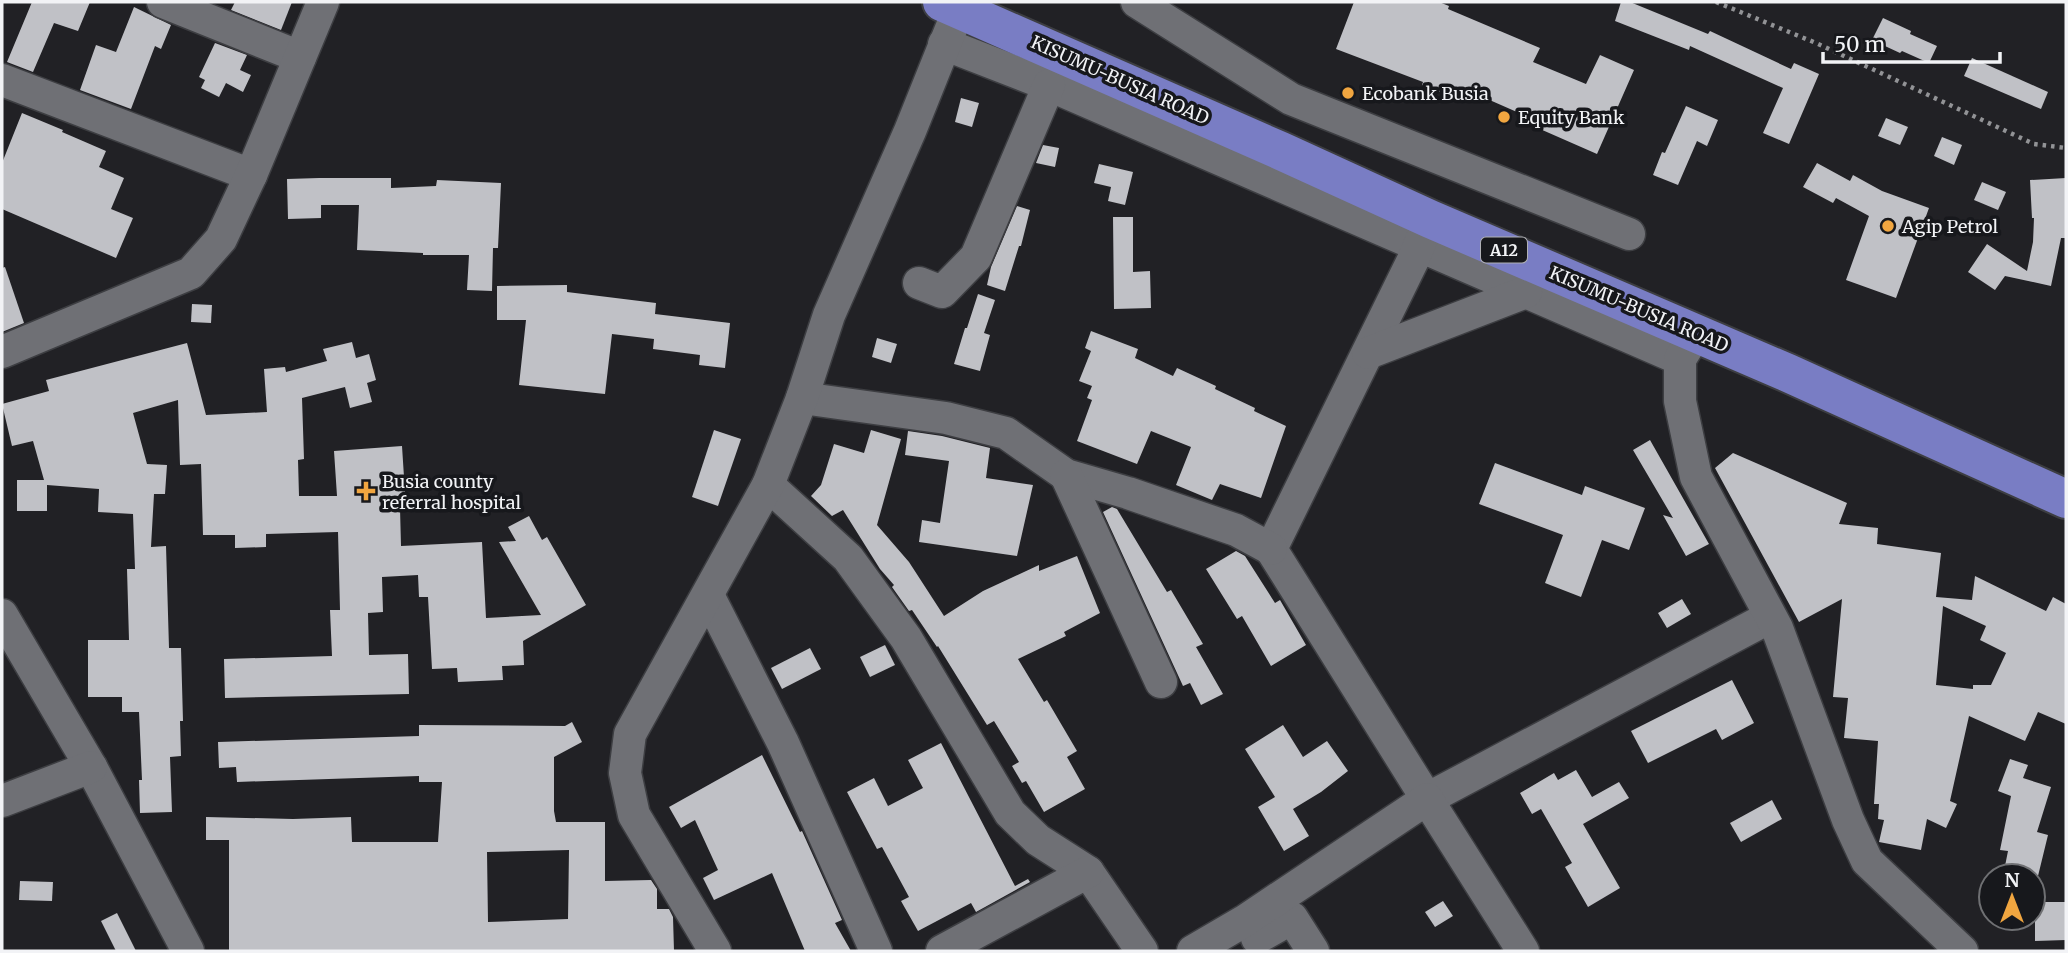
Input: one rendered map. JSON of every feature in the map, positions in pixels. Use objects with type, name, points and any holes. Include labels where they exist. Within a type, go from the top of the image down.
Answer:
[{"type":"highway","name":"KISUMU-BUSIA ROAD","points":[[950,5],[1281,151],[1424,233],[1788,373],[2066,499]]},
{"type":"street","points":[[163,2],[300,57]]},
{"type":"street","points":[[2,352],[191,272],[221,239],[251,175],[323,2]]},
{"type":"street","points":[[1137,2],[1291,99],[1629,233]]},
{"type":"street","points":[[715,951],[634,815],[625,773],[630,734],[768,485],[802,398],[829,315],[910,131],[944,44],[950,5]]},
{"type":"street","points":[[944,44],[1424,233],[1526,292],[1687,348],[1680,401],[1696,477],[1777,628],[1848,820],[1867,861],[1962,951]]},
{"type":"street","points":[[2,80],[251,175]]},
{"type":"street","points":[[919,283],[942,292],[976,257],[1049,85]]},
{"type":"street","points":[[1271,550],[1424,233]]},
{"type":"street","points":[[1368,353],[1526,292]]},
{"type":"street","points":[[802,398],[946,418],[1006,433],[1066,475],[1236,530],[1271,550],[1523,951]]},
{"type":"street","points":[[1066,475],[1161,682]]},
{"type":"street","points":[[768,485],[848,558],[906,638],[1010,813],[1038,840],[1088,872],[1142,951]]},
{"type":"street","points":[[708,595],[783,743],[876,951]]},
{"type":"street","points":[[2,615],[91,767],[188,951]]},
{"type":"street","points":[[1255,937],[1427,799],[1770,617]]},
{"type":"street","points":[[2,801],[91,767]]},
{"type":"street","points":[[942,951],[1088,872]]},
{"type":"street","points":[[1193,951],[1255,937],[1292,918],[1313,951]]},
{"type":"path","points":[[1716,2],[1816,43],[2034,144],[2066,148]]},
{"type":"building","points":[[32,2],[90,2],[78,31],[54,23],[33,72],[7,62]]},
{"type":"building","points":[[235,2],[292,2],[281,30],[231,10]]},
{"type":"building","points":[[1354,2],[1439,2],[1449,6],[1448,9],[1540,48],[1533,62],[1586,84],[1600,55],[1634,70],[1597,154],[1540,129],[1542,123],[1460,87],[1455,98],[1422,85],[1423,82],[1336,49]]},
{"type":"building","points":[[1621,2],[1630,2],[1708,34],[1710,31],[1791,69],[1794,63],[1819,74],[1789,144],[1763,133],[1783,88],[1690,46],[1689,50],[1615,21]]},
{"type":"building","points":[[134,7],[171,25],[161,49],[155,46],[131,109],[80,90],[96,45],[116,52]]},
{"type":"building","points":[[1883,18],[1937,46],[1929,63],[1872,40]]},
{"type":"building","points":[[215,43],[247,55],[240,70],[251,75],[243,92],[226,83],[219,97],[201,88],[205,80],[199,77]]},
{"type":"building","points":[[1972,58],[2048,92],[2041,109],[1964,76]]},
{"type":"building","points":[[961,98],[979,103],[972,127],[955,122]]},
{"type":"building","points":[[1686,106],[1718,120],[1707,146],[1697,141],[1678,185],[1653,175]]},
{"type":"building","points":[[22,113],[106,151],[99,167],[124,178],[111,209],[133,218],[116,258],[2,209],[2,163]]},
{"type":"building","points":[[1886,118],[1908,127],[1900,145],[1878,136]]},
{"type":"building","points":[[1942,137],[1962,145],[1954,165],[1934,156]]},
{"type":"building","points":[[1043,145],[1059,148],[1055,167],[1036,163]]},
{"type":"building","points":[[1817,163],[1850,181],[1853,175],[1882,191],[1929,208],[1896,298],[1846,280],[1869,216],[1836,198],[1833,203],[1803,187]]},
{"type":"building","points":[[1099,164],[1133,172],[1125,205],[1108,201],[1111,187],[1094,183]]},
{"type":"building","points":[[391,178],[391,188],[436,186],[437,180],[501,183],[498,248],[493,248],[492,291],[467,290],[469,255],[357,250],[359,205],[321,205],[321,218],[288,219],[287,179]]},
{"type":"building","points":[[2066,178],[2066,238],[2061,238],[2051,286],[2005,276],[1995,290],[1968,272],[1987,244],[2027,271],[2033,242],[2034,218],[2030,180]]},
{"type":"building","points":[[1982,182],[2006,192],[1998,210],[1974,200]]},
{"type":"building","points":[[1017,206],[1030,210],[1005,291],[987,285],[991,267]]},
{"type":"building","points":[[1113,217],[1133,217],[1133,272],[1150,271],[1151,308],[1114,309]]},
{"type":"building","points":[[5,267],[24,323],[2,332],[2,268]]},
{"type":"building","points":[[567,285],[567,292],[656,303],[655,314],[730,323],[725,368],[699,365],[700,355],[653,349],[654,339],[612,334],[605,394],[519,385],[526,320],[497,320],[497,286]]},
{"type":"building","points":[[978,294],[995,300],[984,333],[990,335],[980,371],[954,364]]},
{"type":"building","points":[[192,304],[212,305],[211,323],[191,322]]},
{"type":"building","points":[[1091,331],[1138,349],[1135,358],[1173,376],[1177,368],[1216,386],[1215,389],[1286,426],[1261,498],[1220,484],[1212,500],[1176,485],[1191,447],[1151,431],[1137,464],[1077,441],[1092,400],[1087,398],[1092,386],[1079,381],[1091,351],[1085,348]]},
{"type":"building","points":[[877,338],[897,344],[891,363],[872,357]]},
{"type":"building","points":[[352,342],[356,358],[369,354],[376,380],[367,383],[372,402],[350,408],[345,387],[302,398],[304,459],[298,460],[299,496],[337,496],[334,451],[402,446],[406,508],[400,508],[401,546],[482,542],[486,618],[541,615],[499,542],[516,541],[508,527],[529,516],[542,540],[547,537],[586,605],[523,641],[524,665],[502,666],[503,680],[458,682],[457,668],[432,669],[428,597],[419,597],[418,575],[382,577],[383,612],[368,613],[369,655],[408,654],[409,694],[225,698],[224,659],[332,656],[330,610],[340,610],[338,532],[266,534],[266,547],[235,548],[235,535],[203,535],[201,464],[180,465],[178,400],[133,413],[147,464],[167,465],[165,494],[154,494],[151,547],[166,546],[169,648],[181,648],[183,721],[180,721],[181,756],[170,757],[172,812],[140,813],[139,780],[142,780],[139,712],[122,712],[122,697],[88,697],[88,640],[129,640],[127,569],[135,569],[133,514],[98,512],[99,489],[47,485],[47,511],[17,511],[17,480],[44,480],[33,441],[12,446],[2,404],[49,391],[46,380],[187,343],[206,415],[267,412],[264,369],[285,367],[286,372],[327,361],[323,349]]},
{"type":"building","points":[[714,430],[741,439],[718,506],[692,497]]},
{"type":"building","points":[[871,430],[901,439],[877,525],[909,562],[944,616],[983,591],[1039,565],[1039,571],[1077,556],[1100,613],[1064,632],[1066,636],[1018,659],[1044,702],[1047,700],[1077,751],[1067,757],[1085,789],[1044,812],[1026,781],[1022,783],[1012,766],[1019,762],[994,721],[987,725],[938,646],[892,587],[894,585],[880,569],[843,510],[832,516],[811,496],[821,485],[834,444],[864,453]]},
{"type":"building","points":[[908,431],[990,448],[986,478],[1033,485],[1017,556],[919,542],[922,520],[940,523],[949,461],[905,455]]},
{"type":"building","points":[[1650,440],[1709,544],[1686,556],[1663,515],[1673,518],[1633,450]]},
{"type":"building","points":[[1733,453],[1847,503],[1839,524],[1878,528],[1877,544],[1941,553],[1936,597],[1972,600],[1975,576],[2046,611],[2053,597],[2066,604],[2066,724],[2038,712],[2025,741],[1969,716],[1950,801],[1957,804],[1946,828],[1927,819],[1921,850],[1879,842],[1884,820],[1878,819],[1879,804],[1874,804],[1878,741],[1844,738],[1848,698],[1833,697],[1842,599],[1799,622],[1715,468]],"holes":[[[1943,606],[1986,626],[1980,640],[2006,653],[1991,685],[1973,685],[1973,689],[1936,685]]]},
{"type":"building","points":[[1495,463],[1582,495],[1585,486],[1645,508],[1629,550],[1602,540],[1581,597],[1545,583],[1563,535],[1479,504]]},
{"type":"building","points":[[1112,507],[1117,509],[1167,592],[1171,590],[1203,644],[1196,647],[1223,694],[1201,705],[1190,683],[1183,686],[1103,512]]},
{"type":"building","points":[[1236,551],[1245,556],[1275,603],[1280,600],[1306,645],[1271,666],[1242,616],[1237,619],[1206,569]]},
{"type":"building","points":[[1682,599],[1691,614],[1667,628],[1658,613]]},
{"type":"building","points":[[885,645],[895,665],[870,677],[860,657]]},
{"type":"building","points":[[810,648],[821,669],[782,689],[771,668]]},
{"type":"building","points":[[1732,680],[1754,723],[1722,740],[1716,729],[1648,763],[1631,731]]},
{"type":"building","points":[[572,722],[582,742],[554,757],[556,822],[605,822],[605,881],[651,880],[657,889],[657,909],[669,909],[673,917],[674,951],[229,951],[229,840],[206,840],[206,817],[351,817],[352,842],[438,842],[442,782],[419,782],[419,776],[237,782],[236,767],[219,768],[218,742],[419,736],[419,725],[565,726]],"holes":[[[569,850],[568,919],[488,922],[487,852]]]},
{"type":"building","points":[[1283,725],[1303,757],[1327,741],[1348,771],[1293,809],[1309,836],[1284,851],[1258,807],[1275,797],[1245,749]]},
{"type":"building","points":[[941,743],[1015,886],[1028,879],[1030,882],[976,912],[971,903],[918,931],[901,901],[909,897],[882,847],[877,849],[847,792],[874,778],[888,806],[923,788],[908,760]]},
{"type":"building","points":[[762,755],[800,832],[802,831],[842,920],[835,923],[851,951],[805,951],[772,873],[714,900],[703,878],[718,870],[695,820],[681,828],[669,807]]},
{"type":"building","points":[[2010,759],[2028,765],[2023,778],[2051,787],[2037,832],[2048,835],[2041,862],[2006,862],[2008,851],[2000,850],[2011,796],[1998,791]]},
{"type":"building","points":[[1576,770],[1592,797],[1619,782],[1629,798],[1583,824],[1620,888],[1588,907],[1565,867],[1572,863],[1541,809],[1532,814],[1520,793],[1554,773],[1558,780]]},
{"type":"building","points":[[1772,800],[1782,819],[1741,842],[1730,823]]},
{"type":"building","points":[[20,881],[53,882],[52,901],[19,900]]},
{"type":"building","points":[[1443,901],[1453,916],[1435,927],[1425,912]]},
{"type":"building","points":[[2047,902],[2066,902],[2066,940],[2035,941],[2035,932],[2047,932]]},
{"type":"building","points":[[117,913],[136,951],[116,951],[101,921]]},
{"type":"place","name":"Ecobank Busia","points":[[1348,93]]},
{"type":"place","name":"Equity Bank","points":[[1504,117]]},
{"type":"place","name":"Agip Petrol","points":[[1888,226]]},
{"type":"place","name":"Busia county referral hospital","points":[[366,491]]}]
